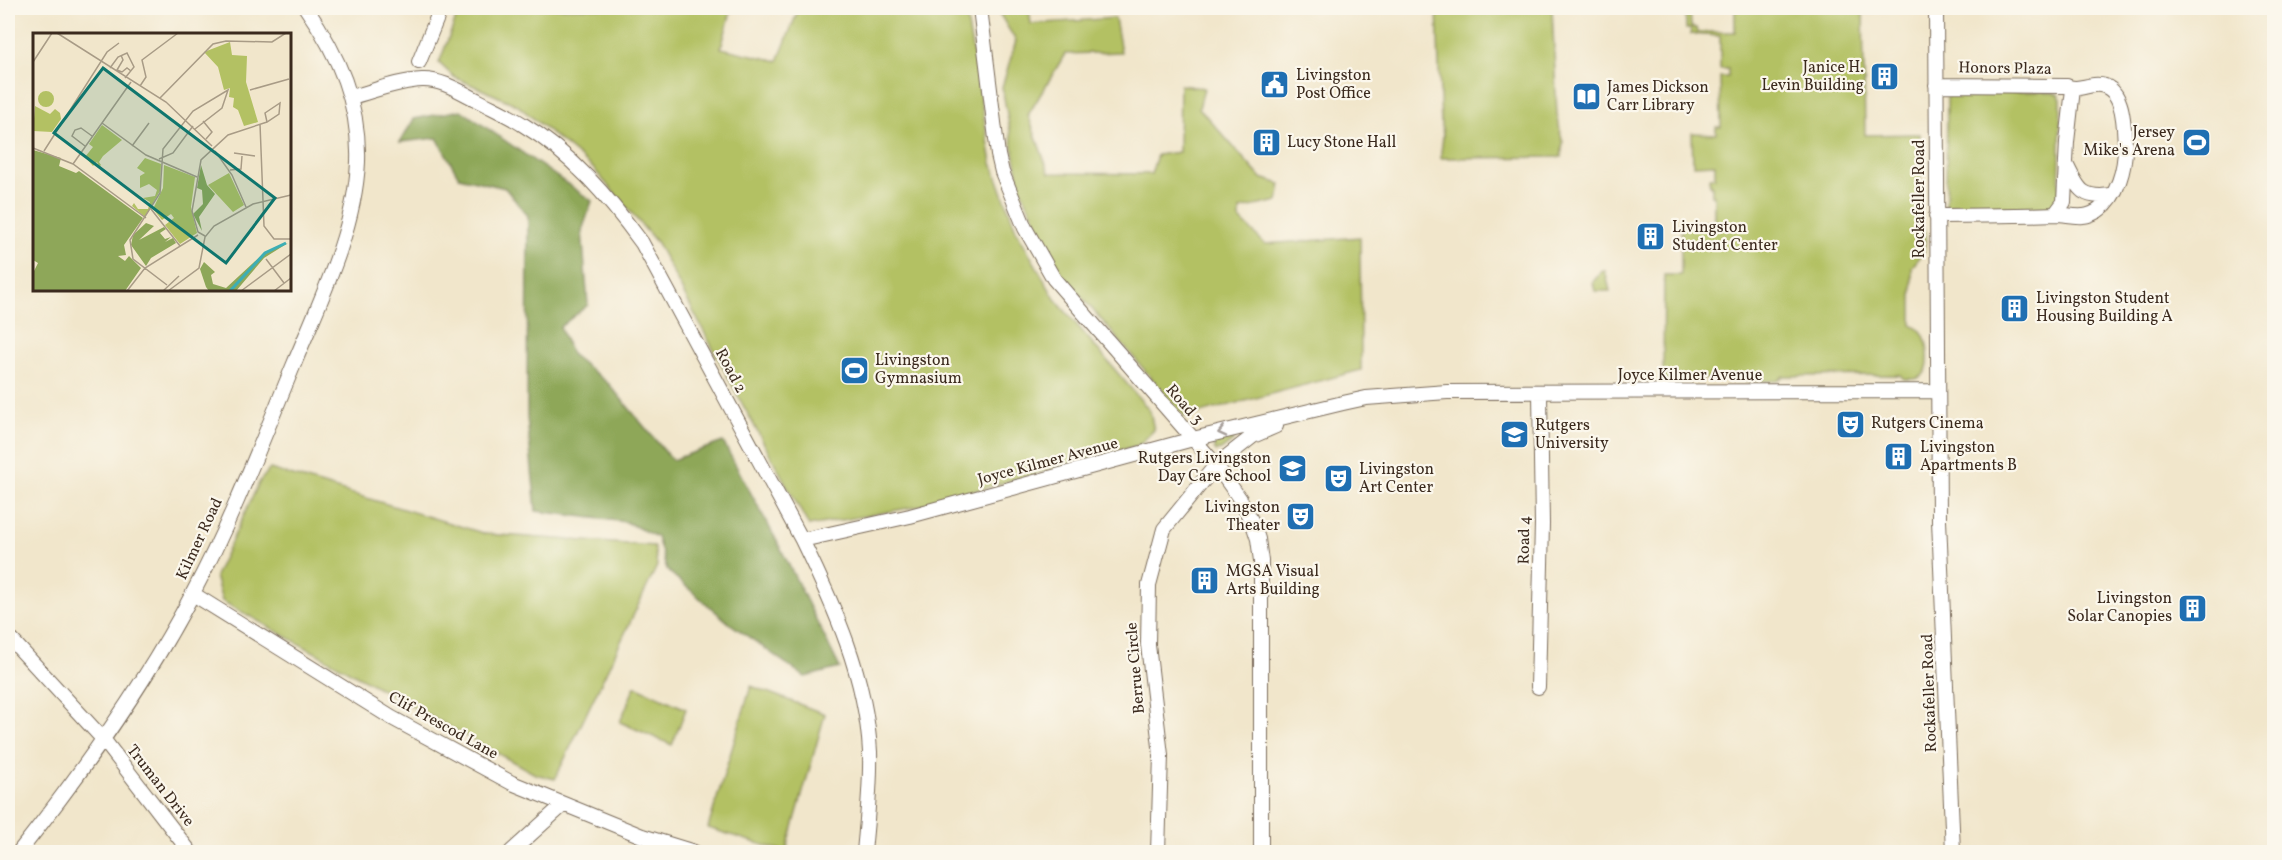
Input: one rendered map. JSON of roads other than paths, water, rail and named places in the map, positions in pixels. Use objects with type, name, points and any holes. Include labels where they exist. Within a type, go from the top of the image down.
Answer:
[{"type":"street","name":"Kilmer Road","points":[[19,852],[103,740],[193,594],[234,507],[302,346],[342,241],[351,207],[358,159],[357,132],[351,97],[339,62],[326,37],[306,8]]},
{"type":"street","points":[[419,62],[441,8]]},
{"type":"street","name":"Road 3","points":[[980,8],[998,155],[1006,182],[1025,228],[1054,279],[1216,465],[1240,500],[1258,539],[1261,559],[1261,852]]},
{"type":"street","name":"Rockafeller Road","points":[[1936,8],[1937,391],[1940,533],[1953,852]]},
{"type":"street","name":"Road 2","points":[[351,97],[405,82],[424,80],[441,83],[522,124],[555,147],[589,178],[624,217],[642,243],[801,540],[826,589],[844,633],[858,672],[866,711],[870,750],[870,787],[864,852]]},
{"type":"street","name":"Honors Plaza","points":[[1936,85],[2067,86],[2073,89],[2096,84],[2108,88],[2121,106],[2124,121],[2125,157],[2121,175],[2112,195],[2100,209],[2085,216],[2055,214],[1936,216]]},
{"type":"street","name":"Honors Plaza","points":[[2055,214],[2064,202],[2073,89]]},
{"type":"street","points":[[2066,164],[2075,183],[2087,195],[2097,197],[2112,195]]},
{"type":"street","name":"Joyce Kilmer Avenue","points":[[801,540],[910,516],[1193,439],[1358,399],[1447,392],[1937,391]]},
{"type":"street","name":"Road 4","points":[[1538,687],[1542,524],[1540,393]]},
{"type":"street","name":"Joyce Kilmer Avenue","points":[[1216,465],[1253,436],[1302,413]]},
{"type":"street","name":"Berrue Circle","points":[[1158,852],[1161,755],[1148,645],[1149,585],[1164,530],[1216,465]]},
{"type":"street","name":"Clif Prescod Lane","points":[[193,594],[392,718],[512,783],[642,836],[694,852]]},
{"type":"street","name":"Truman Drive","points":[[8,636],[103,740],[190,852]]},
{"type":"street","points":[[511,852],[564,804]]},
{"type":"place","name":"Janice H. Levin Building","points":[[1885,77]]},
{"type":"place","name":"Livingston Post Office","points":[[1275,85]]},
{"type":"place","name":"James Dickson Carr Library","points":[[1586,97]]},
{"type":"place","name":"Jersey Mike's Arena","points":[[2196,142]]},
{"type":"place","name":"Lucy Stone Hall","points":[[1266,143]]},
{"type":"place","name":"Livingston Student Center","points":[[1651,237]]},
{"type":"place","name":"Livingston Student Housing Building A","points":[[2015,308]]},
{"type":"place","name":"Livingston Gymnasium","points":[[854,370]]},
{"type":"place","name":"Rutgers Cinema","points":[[1850,424]]},
{"type":"place","name":"Rutgers University","points":[[1514,435]]},
{"type":"place","name":"Livingston Apartments B","points":[[1899,457]]},
{"type":"place","name":"Rutgers Livingston Day Care School","points":[[1292,468]]},
{"type":"place","name":"Livingston Art Center","points":[[1338,479]]},
{"type":"place","name":"Livingston Theater","points":[[1301,517]]},
{"type":"place","name":"MGSA Visual Arts Building","points":[[1205,581]]},
{"type":"place","name":"Livingston Solar Canopies","points":[[2193,608]]}]
